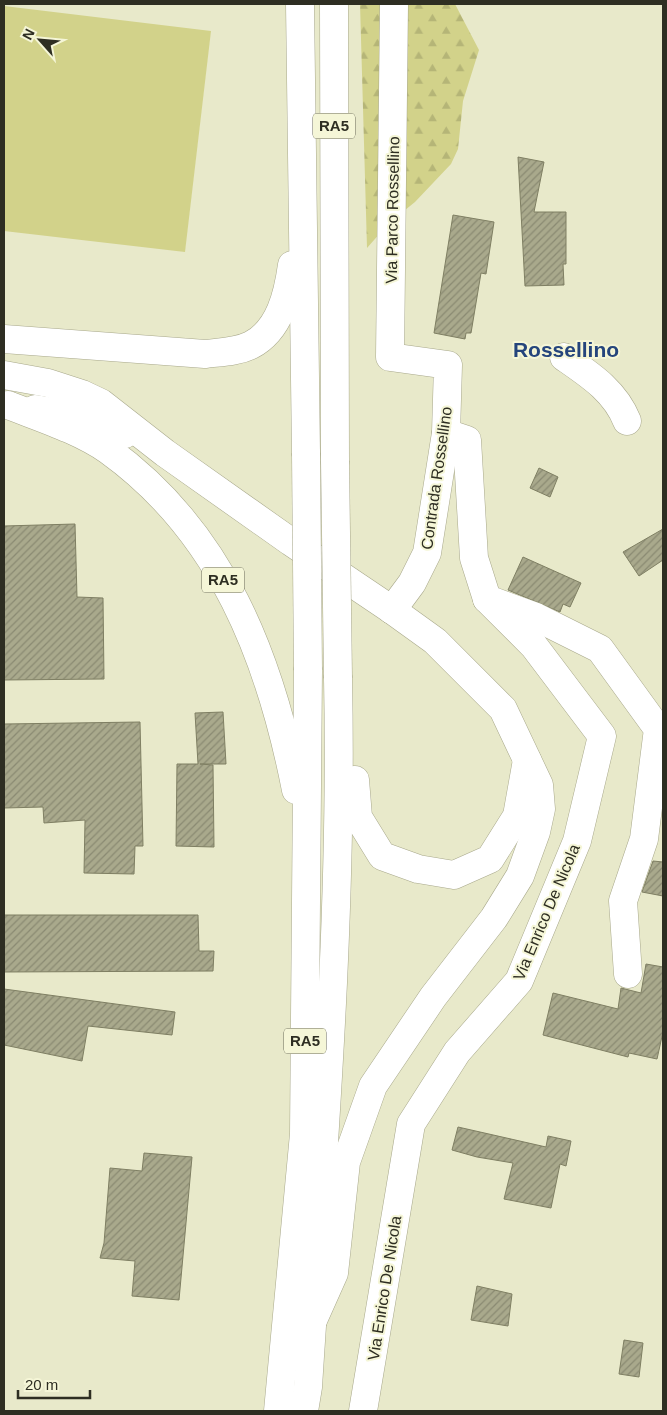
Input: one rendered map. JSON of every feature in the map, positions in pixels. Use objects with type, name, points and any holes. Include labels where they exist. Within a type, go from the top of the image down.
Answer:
[{"type":"main road","name":"RA5","points":[[278,1411],[304,1134],[308,849],[308,670],[300,4]]},
{"type":"main road","name":"RA5","points":[[304,1411],[308,1387],[334,985],[339,852],[335,461],[334,4]]},
{"type":"main road","name":"Via Parco Rossellino","points":[[394,4],[390,357],[448,365]]},
{"type":"main road","name":"RA5","points":[[4,339],[206,354],[233,351],[252,344],[272,326],[283,306],[288,289],[302,186]]},
{"type":"main road","points":[[564,357],[602,384],[621,407],[627,421]]},
{"type":"main road","name":"Contrada Rossellino","points":[[392,610],[412,583],[427,553],[446,433],[448,365]]},
{"type":"main road","points":[[4,375],[48,383],[88,397],[122,418],[165,452],[392,610]]},
{"type":"main road","name":"RA5","points":[[6,405],[65,428],[107,450],[181,515],[208,552],[253,636],[284,731],[308,849]]},
{"type":"main road","points":[[6,405],[97,422],[165,452]]},
{"type":"main road","points":[[446,433],[467,440],[474,558],[487,599],[536,617],[600,650],[658,729],[644,838],[623,901],[628,974]]},
{"type":"main road","name":"Via Enrico De Nicola","points":[[363,1411],[411,1124],[457,1052],[519,982],[577,841],[602,736],[534,646],[487,599]]},
{"type":"main road","name":"RA5","points":[[312,1320],[334,1273],[346,1162],[373,1086],[433,997],[494,918],[520,876],[536,832],[541,808],[539,785],[503,709],[434,641],[392,610]]},
{"type":"main road","points":[[339,738],[354,756],[358,817],[382,856],[418,869],[454,875],[490,859],[517,816],[527,758]]},
{"type":"green space","points":[[360,4],[455,4],[479,50],[463,101],[458,149],[451,164],[415,202],[389,223],[367,248]]},
{"type":"green space","points":[[4,6],[211,31],[185,252],[4,231]]},
{"type":"building","points":[[518,157],[544,162],[534,212],[566,212],[566,264],[563,264],[564,285],[525,286]]},
{"type":"building","points":[[453,215],[494,222],[486,274],[481,273],[471,333],[466,333],[465,339],[434,333]]},
{"type":"building","points":[[539,468],[558,477],[550,497],[530,488]]},
{"type":"building","points":[[75,524],[77,597],[103,598],[104,679],[4,680],[4,526]]},
{"type":"building","points":[[663,529],[663,560],[639,576],[623,552]]},
{"type":"building","points":[[523,557],[581,583],[570,607],[563,604],[560,612],[508,590]]},
{"type":"building","points":[[223,712],[226,764],[200,764],[213,765],[214,847],[176,846],[177,764],[198,764],[195,713]]},
{"type":"building","points":[[140,722],[143,846],[135,846],[134,874],[84,873],[85,820],[44,823],[43,807],[4,808],[4,724]]},
{"type":"building","points":[[653,861],[663,862],[663,896],[642,892]]},
{"type":"building","points":[[4,915],[198,915],[199,951],[214,951],[213,971],[4,972]]},
{"type":"building","points":[[646,964],[663,967],[663,1032],[657,1059],[629,1053],[628,1057],[543,1035],[553,993],[618,1009],[621,988],[641,993]]},
{"type":"building","points":[[4,989],[175,1012],[172,1035],[88,1026],[82,1061],[4,1045]]},
{"type":"building","points":[[458,1127],[546,1147],[548,1136],[571,1141],[566,1166],[560,1164],[551,1208],[504,1199],[513,1163],[477,1157],[452,1150]]},
{"type":"building","points":[[144,1153],[192,1157],[179,1300],[132,1296],[135,1261],[100,1258],[104,1243],[110,1168],[142,1171]]},
{"type":"building","points":[[477,1286],[512,1294],[508,1326],[471,1320]]},
{"type":"building","points":[[624,1340],[643,1343],[639,1377],[619,1374]]},
{"type":"district","name":"Rossellino","points":[[566,350]]}]
